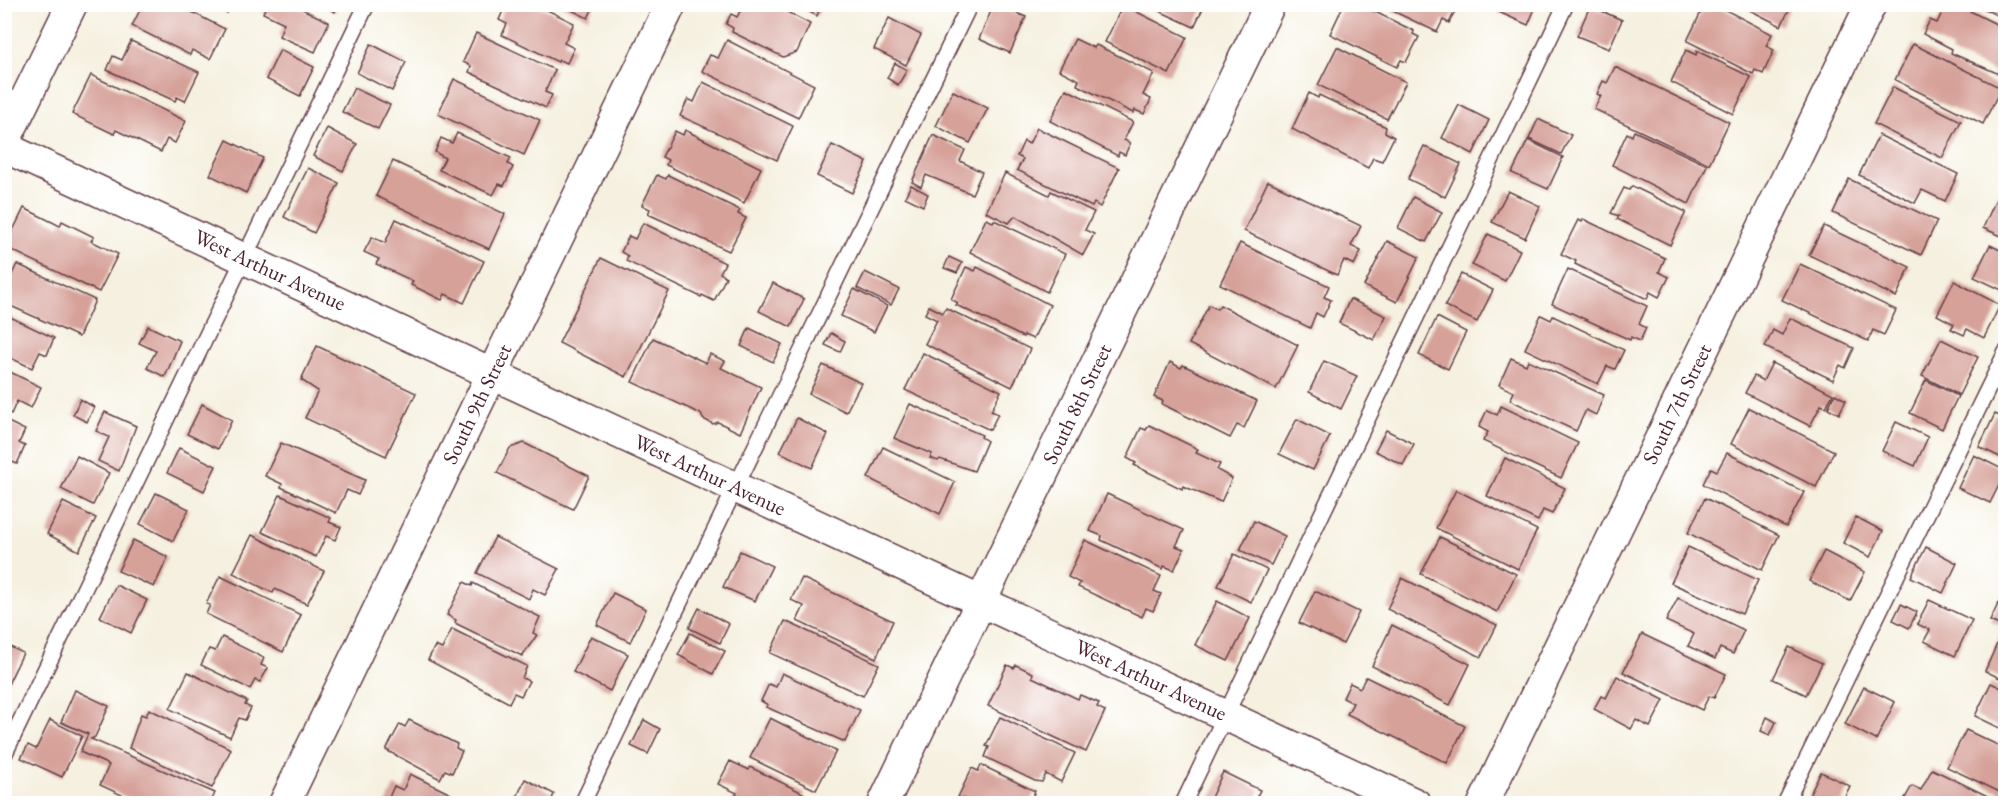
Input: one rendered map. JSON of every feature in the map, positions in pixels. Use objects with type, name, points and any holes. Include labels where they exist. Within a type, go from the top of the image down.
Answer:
[{"type":"street","points":[[4,145],[72,4]]},
{"type":"street","name":"South 9th Street","points":[[284,804],[670,4]]},
{"type":"street","name":"South 8th Street","points":[[883,804],[1270,4]]},
{"type":"street","name":"South 7th Street","points":[[1482,804],[1871,4]]},
{"type":"street","name":"West Arthur Avenue","points":[[4,145],[1416,804]]},
{"type":"lane","points":[[4,755],[246,259],[367,4]]},
{"type":"lane","points":[[582,804],[970,4]]},
{"type":"lane","points":[[1183,804],[1566,4]]},
{"type":"lane","points":[[1785,804],[2006,352]]},
{"type":"building","points":[[143,4],[176,4],[225,29],[210,59],[192,50],[190,55],[132,26]]},
{"type":"building","points":[[208,4],[231,4],[227,13]]},
{"type":"building","points":[[267,4],[292,4],[329,22],[315,52],[279,36],[284,23],[263,13]]},
{"type":"building","points":[[319,4],[338,4],[335,12]]},
{"type":"building","points":[[506,4],[535,4],[574,23],[564,43],[574,48],[567,63],[559,60],[558,62],[502,35],[507,24],[499,20]]},
{"type":"building","points":[[559,4],[595,4],[588,18]]},
{"type":"building","points":[[744,4],[772,4],[810,24],[797,52],[783,57],[732,32],[733,28],[726,24],[731,14],[737,17]]},
{"type":"building","points":[[794,4],[822,4],[817,16]]},
{"type":"building","points":[[994,4],[1026,17],[1010,53],[979,39]]},
{"type":"building","points":[[1144,4],[1205,4],[1194,27]]},
{"type":"building","points":[[1344,4],[1359,4],[1414,31],[1413,34],[1419,37],[1406,62],[1401,60],[1397,67],[1330,34]]},
{"type":"building","points":[[1378,4],[1452,4],[1456,9],[1449,23],[1443,20],[1437,32]]},
{"type":"building","points":[[1496,4],[1537,4],[1528,25],[1494,10]]},
{"type":"building","points":[[1705,4],[1714,4],[1772,34],[1766,46],[1774,50],[1763,74],[1755,70],[1753,74],[1687,41]]},
{"type":"building","points":[[1738,4],[1792,4],[1781,26]]},
{"type":"building","points":[[1946,4],[1956,4],[2006,29],[2006,77],[1951,53],[1952,49],[1923,34],[1930,20],[1937,23]]},
{"type":"building","points":[[1975,4],[2006,4],[2006,20]]},
{"type":"building","points":[[1123,5],[1187,37],[1169,74],[1105,42]]},
{"type":"building","points":[[1590,6],[1622,20],[1609,49],[1577,36]]},
{"type":"building","points":[[889,18],[921,35],[906,65],[874,49]]},
{"type":"building","points":[[476,33],[555,70],[545,92],[552,95],[546,108],[469,72],[471,66],[463,62]]},
{"type":"building","points":[[1075,39],[1094,48],[1096,45],[1154,73],[1143,95],[1151,99],[1144,114],[1135,110],[1133,113],[1077,85],[1079,80],[1059,70]]},
{"type":"building","points":[[727,40],[814,85],[798,118],[702,71],[710,55],[718,58]]},
{"type":"building","points":[[131,41],[199,72],[185,101],[177,97],[175,101],[107,70],[113,56],[122,60]]},
{"type":"building","points":[[371,44],[406,62],[392,91],[357,73]]},
{"type":"building","points":[[1913,44],[2001,88],[1983,124],[1895,80]]},
{"type":"building","points":[[1337,47],[1406,82],[1387,119],[1318,85]]},
{"type":"building","points":[[280,50],[314,67],[300,96],[266,79]]},
{"type":"building","points":[[1686,50],[1696,55],[1697,51],[1751,77],[1733,114],[1671,82]]},
{"type":"building","points":[[895,63],[907,70],[898,85],[887,78]]},
{"type":"building","points":[[1615,67],[1729,122],[1709,164],[1594,109],[1601,96],[1597,94],[1603,81],[1607,83]]},
{"type":"building","points":[[91,75],[186,121],[175,143],[167,139],[161,152],[116,130],[114,134],[72,114]]},
{"type":"building","points":[[454,79],[540,120],[524,155],[438,114]]},
{"type":"building","points":[[703,82],[793,126],[777,160],[680,116],[688,99],[694,102]]},
{"type":"building","points":[[1893,87],[1961,121],[1942,158],[1874,124]]},
{"type":"building","points":[[354,88],[390,105],[378,129],[342,112]]},
{"type":"building","points":[[1066,89],[1133,122],[1124,140],[1130,143],[1125,155],[1119,152],[1118,156],[1050,121]]},
{"type":"building","points":[[953,91],[988,108],[970,143],[936,126]]},
{"type":"building","points":[[1309,93],[1318,98],[1319,95],[1386,127],[1385,132],[1394,137],[1382,161],[1373,158],[1368,168],[1292,129]]},
{"type":"building","points":[[1459,105],[1489,120],[1473,154],[1442,138]]},
{"type":"building","points":[[1538,119],[1571,135],[1561,154],[1529,139]]},
{"type":"building","points":[[327,128],[357,144],[343,171],[313,156]]},
{"type":"building","points":[[1037,128],[1119,168],[1100,207],[1094,203],[1092,207],[1017,170],[1023,159],[1017,156],[1024,141],[1029,144]]},
{"type":"building","points":[[685,130],[761,168],[744,203],[666,165],[668,160],[662,157],[675,131],[683,135]]},
{"type":"building","points":[[1634,131],[1707,165],[1689,204],[1612,165],[1627,133],[1632,136]]},
{"type":"building","points":[[457,133],[511,158],[508,164],[513,167],[504,186],[499,184],[493,195],[439,170],[445,158],[435,152],[441,138],[452,143]]},
{"type":"building","points":[[933,135],[965,150],[960,161],[982,172],[972,194],[926,175],[921,187],[912,182]]},
{"type":"building","points":[[1879,135],[1958,174],[1945,201],[1922,190],[1915,203],[1859,175]]},
{"type":"building","points":[[227,140],[263,158],[246,193],[210,175]]},
{"type":"building","points":[[1528,140],[1563,157],[1548,189],[1512,173]]},
{"type":"building","points":[[832,145],[867,162],[852,193],[817,176]]},
{"type":"building","points":[[1424,146],[1461,164],[1445,197],[1408,179]]},
{"type":"building","points":[[393,161],[505,214],[489,249],[376,196]]},
{"type":"building","points":[[308,168],[339,183],[314,233],[284,217]]},
{"type":"building","points":[[1005,173],[1049,195],[1051,191],[1094,212],[1085,230],[1094,234],[1083,255],[1015,216],[1009,223],[986,212]]},
{"type":"building","points":[[657,175],[666,179],[668,175],[740,210],[738,214],[746,218],[729,251],[648,214],[650,209],[642,205]]},
{"type":"building","points":[[1849,179],[1937,221],[1921,255],[1833,213]]},
{"type":"building","points":[[1268,181],[1361,226],[1351,246],[1361,251],[1354,265],[1344,260],[1337,275],[1244,231]]},
{"type":"building","points":[[911,185],[928,194],[923,206],[905,197]]},
{"type":"building","points":[[1632,186],[1686,212],[1670,245],[1617,219],[1619,216],[1611,213],[1624,188],[1629,190]]},
{"type":"building","points":[[1508,191],[1540,206],[1525,238],[1492,222]]},
{"type":"building","points":[[1998,195],[2006,198],[2006,238],[1983,228]]},
{"type":"building","points":[[1413,197],[1442,212],[1426,242],[1398,228]]},
{"type":"building","points":[[24,208],[60,226],[62,221],[94,237],[91,241],[118,254],[99,292],[5,247]]},
{"type":"building","points":[[396,219],[484,261],[464,303],[445,294],[442,300],[411,285],[413,281],[376,264],[379,259],[364,252],[372,237],[385,243]]},
{"type":"building","points":[[986,219],[993,222],[994,220],[1065,254],[1047,292],[970,252]]},
{"type":"building","points":[[1583,219],[1665,258],[1659,272],[1669,277],[1659,297],[1650,292],[1647,299],[1575,264],[1576,261],[1561,254],[1578,220],[1582,222]]},
{"type":"building","points":[[643,223],[725,263],[720,273],[726,277],[714,301],[626,261],[628,256],[621,252],[629,236],[635,239]]},
{"type":"building","points":[[1824,226],[1910,267],[1896,297],[1809,255]]},
{"type":"building","points":[[1488,234],[1520,250],[1505,281],[1472,265]]},
{"type":"building","points":[[1387,241],[1419,257],[1397,302],[1364,286]]},
{"type":"building","points":[[1240,243],[1329,286],[1324,297],[1331,300],[1323,317],[1316,313],[1310,328],[1220,284]]},
{"type":"building","points":[[1990,245],[2006,253],[2006,292],[1974,277]]},
{"type":"building","points":[[949,257],[962,263],[957,273],[944,268]]},
{"type":"building","points":[[601,258],[669,291],[626,377],[559,343]]},
{"type":"building","points":[[17,264],[95,300],[79,337],[4,303],[4,291]]},
{"type":"building","points":[[1800,264],[1896,310],[1884,335],[1873,330],[1868,341],[1782,300]]},
{"type":"building","points":[[966,267],[975,271],[977,267],[1050,305],[1033,339],[1024,335],[1023,337],[956,305],[958,303],[951,299]]},
{"type":"building","points":[[1568,269],[1647,306],[1639,324],[1646,328],[1640,341],[1631,337],[1630,340],[1552,304]]},
{"type":"building","points":[[865,272],[899,289],[891,305],[857,288]]},
{"type":"building","points":[[1461,274],[1493,290],[1477,322],[1445,306]]},
{"type":"building","points":[[1954,281],[2000,305],[1984,338],[1967,329],[1964,335],[1951,329],[1954,324],[1937,315]]},
{"type":"building","points":[[773,283],[804,299],[791,327],[759,311]]},
{"type":"building","points":[[854,289],[887,306],[874,332],[841,316]]},
{"type":"building","points":[[1350,299],[1386,316],[1374,340],[1339,323]]},
{"type":"building","points":[[1209,305],[1217,309],[1220,305],[1298,345],[1276,389],[1189,344]]},
{"type":"building","points":[[929,306],[943,313],[946,308],[1030,349],[1012,387],[925,344],[937,320],[925,314]]},
{"type":"building","points":[[4,314],[54,338],[47,355],[40,352],[32,368],[4,355]]},
{"type":"building","points":[[1541,315],[1551,320],[1553,316],[1624,350],[1615,369],[1607,366],[1598,384],[1525,349]]},
{"type":"building","points":[[1437,317],[1466,332],[1448,369],[1419,355]]},
{"type":"building","points":[[1790,318],[1854,348],[1845,368],[1840,365],[1833,380],[1765,347],[1773,330],[1782,335]]},
{"type":"building","points":[[148,326],[180,341],[165,377],[147,368],[156,351],[139,343]]},
{"type":"building","points":[[749,328],[782,344],[773,362],[741,346]]},
{"type":"building","points":[[831,333],[845,341],[840,352],[825,345]]},
{"type":"building","points":[[653,338],[706,363],[710,354],[725,361],[721,368],[761,387],[740,433],[718,422],[713,424],[703,419],[701,414],[632,382]]},
{"type":"building","points":[[1941,339],[1978,357],[1959,395],[1922,376]]},
{"type":"building","points":[[317,346],[416,393],[386,456],[305,418],[318,391],[301,380]]},
{"type":"building","points":[[923,353],[1001,391],[991,411],[998,414],[990,430],[905,390]]},
{"type":"building","points":[[1511,358],[1526,365],[1528,360],[1604,395],[1596,415],[1586,410],[1576,431],[1510,400],[1514,392],[1499,385]]},
{"type":"building","points":[[1324,361],[1357,376],[1341,409],[1309,392]]},
{"type":"building","points":[[1170,362],[1181,368],[1183,365],[1257,401],[1244,428],[1237,425],[1230,438],[1162,404],[1163,401],[1154,397]]},
{"type":"building","points":[[1772,363],[1833,394],[1826,407],[1821,405],[1810,426],[1745,393],[1754,376],[1763,381]]},
{"type":"building","points":[[823,365],[861,383],[846,412],[809,394]]},
{"type":"building","points":[[4,369],[41,387],[31,408],[17,401],[11,414],[4,410]]},
{"type":"building","points":[[1926,380],[1958,396],[1942,429],[1910,413]]},
{"type":"building","points":[[1835,394],[1846,400],[1839,414],[1828,408]]},
{"type":"building","points":[[80,399],[94,407],[87,422],[73,415]]},
{"type":"building","points":[[202,404],[232,420],[218,449],[187,434]]},
{"type":"building","points":[[910,404],[982,435],[981,437],[987,441],[974,471],[940,459],[938,461],[930,458],[932,454],[894,438]]},
{"type":"building","points":[[1501,406],[1578,443],[1561,478],[1483,441],[1488,432],[1479,427],[1487,410],[1497,415]]},
{"type":"building","points":[[1749,408],[1834,451],[1816,487],[1731,444]]},
{"type":"building","points":[[105,412],[136,426],[119,471],[98,461],[109,437],[96,431]]},
{"type":"building","points":[[1995,414],[2006,419],[2006,460],[1979,447]]},
{"type":"building","points":[[797,418],[828,434],[812,468],[780,452]]},
{"type":"building","points":[[1297,419],[1330,436],[1313,470],[1279,454]]},
{"type":"building","points":[[4,420],[25,430],[19,443],[25,446],[17,464],[8,460],[4,468]]},
{"type":"building","points":[[1896,422],[1928,437],[1915,466],[1882,451]]},
{"type":"building","points":[[1149,425],[1198,449],[1196,453],[1220,464],[1217,470],[1232,478],[1221,502],[1183,486],[1182,489],[1134,465],[1136,463],[1127,458],[1141,428],[1146,430]]},
{"type":"building","points":[[1386,430],[1414,444],[1403,465],[1375,451]]},
{"type":"building","points":[[281,443],[365,480],[358,495],[347,490],[336,513],[281,487],[282,484],[265,476]]},
{"type":"building","points":[[524,443],[589,476],[573,509],[497,473],[510,448]]},
{"type":"building","points":[[883,447],[955,482],[940,514],[868,478]]},
{"type":"building","points":[[179,448],[216,466],[204,491],[167,473]]},
{"type":"building","points":[[1727,453],[1804,492],[1786,527],[1703,484],[1711,468],[1717,471]]},
{"type":"building","points":[[1974,455],[2006,471],[1990,503],[1958,488]]},
{"type":"building","points":[[77,456],[109,473],[93,505],[61,489]]},
{"type":"building","points":[[1505,458],[1565,488],[1552,514],[1543,510],[1538,521],[1487,496]]},
{"type":"building","points":[[1456,490],[1537,530],[1518,569],[1436,528]]},
{"type":"building","points":[[156,493],[189,509],[173,541],[140,524]]},
{"type":"building","points":[[1107,494],[1184,530],[1176,546],[1184,549],[1174,570],[1164,566],[1163,569],[1101,540],[1102,536],[1090,531]]},
{"type":"building","points":[[280,495],[331,518],[329,522],[341,527],[335,540],[326,536],[316,557],[262,532]]},
{"type":"building","points":[[1705,498],[1779,535],[1762,570],[1688,533]]},
{"type":"building","points":[[63,502],[96,518],[79,551],[47,534]]},
{"type":"building","points":[[1856,517],[1883,531],[1870,557],[1843,543]]},
{"type":"building","points":[[1254,521],[1285,536],[1271,565],[1240,550]]},
{"type":"building","points":[[252,535],[324,571],[307,604],[275,589],[273,593],[233,573]]},
{"type":"building","points":[[495,537],[559,569],[545,595],[533,589],[529,599],[477,573]]},
{"type":"building","points":[[1440,537],[1516,574],[1497,612],[1421,574]]},
{"type":"building","points":[[133,540],[168,557],[154,587],[118,571]]},
{"type":"building","points":[[1085,540],[1161,576],[1154,591],[1161,594],[1153,611],[1146,608],[1142,617],[1078,587],[1080,583],[1068,577]]},
{"type":"building","points":[[1688,547],[1758,580],[1742,614],[1671,583]]},
{"type":"building","points":[[1926,547],[1957,563],[1943,593],[1911,577]]},
{"type":"building","points":[[740,551],[772,566],[755,601],[723,587]]},
{"type":"building","points":[[1824,551],[1865,572],[1850,601],[1809,581]]},
{"type":"building","points":[[1234,554],[1267,570],[1251,602],[1218,586]]},
{"type":"building","points":[[220,576],[301,615],[283,652],[206,614],[210,605],[206,604]]},
{"type":"building","points":[[802,578],[893,621],[876,658],[797,621],[804,606],[791,600]]},
{"type":"building","points":[[1402,578],[1497,625],[1481,657],[1387,609]]},
{"type":"building","points":[[464,582],[472,586],[473,583],[540,617],[533,633],[537,635],[522,656],[455,623],[456,620],[447,615]]},
{"type":"building","points":[[116,585],[147,600],[131,633],[100,617]]},
{"type":"building","points":[[2006,587],[2006,628],[1990,621]]},
{"type":"building","points":[[1315,591],[1359,612],[1343,644],[1299,623]]},
{"type":"building","points":[[613,593],[646,609],[630,642],[597,625]]},
{"type":"building","points":[[1678,598],[1744,630],[1733,654],[1720,648],[1715,659],[1688,646],[1694,634],[1666,621]]},
{"type":"building","points":[[1929,600],[1972,620],[1955,656],[1924,641],[1930,630],[1917,624]]},
{"type":"building","points":[[1217,601],[1250,618],[1228,661],[1195,645]]},
{"type":"building","points":[[1901,604],[1917,612],[1909,628],[1893,620]]},
{"type":"building","points":[[699,608],[729,624],[720,643],[689,628]]},
{"type":"building","points":[[785,621],[879,664],[863,696],[770,653]]},
{"type":"building","points":[[1392,625],[1470,664],[1450,705],[1372,666]]},
{"type":"building","points":[[452,629],[527,666],[522,678],[529,681],[521,696],[514,693],[509,703],[428,660],[435,646],[442,649]]},
{"type":"building","points":[[690,633],[725,651],[713,674],[678,655]]},
{"type":"building","points":[[1642,634],[1726,674],[1714,698],[1709,696],[1702,710],[1623,672]]},
{"type":"building","points":[[591,636],[628,654],[610,691],[573,672]]},
{"type":"building","points":[[222,637],[264,658],[261,665],[268,668],[260,682],[255,680],[250,689],[201,665],[209,649],[215,651]]},
{"type":"building","points":[[2000,637],[2006,639],[2006,681],[1985,671]]},
{"type":"building","points":[[4,644],[23,653],[8,684],[4,683]]},
{"type":"building","points":[[1789,647],[1822,663],[1806,695],[1773,679]]},
{"type":"building","points":[[1007,665],[1014,668],[1016,665],[1033,673],[1032,677],[1078,699],[1080,695],[1099,703],[1097,707],[1105,711],[1086,752],[988,706]]},
{"type":"building","points":[[188,672],[247,701],[245,705],[251,708],[245,720],[239,718],[230,737],[170,709]]},
{"type":"building","points":[[782,673],[860,710],[845,742],[766,707],[768,705],[761,701],[769,684],[776,687]]},
{"type":"building","points":[[1617,676],[1664,700],[1650,727],[1636,720],[1631,729],[1594,709],[1601,696],[1606,698]]},
{"type":"building","points":[[1366,677],[1465,726],[1447,763],[1347,714],[1353,703],[1343,698],[1350,683],[1360,688]]},
{"type":"building","points":[[1991,683],[2006,690],[2006,731],[1975,716]]},
{"type":"building","points":[[1864,687],[1895,702],[1876,740],[1845,724]]},
{"type":"building","points":[[75,690],[109,706],[95,737],[91,739],[215,793],[210,804],[141,804],[100,785],[109,765],[80,752],[88,734],[61,722]]},
{"type":"building","points":[[149,709],[231,749],[212,788],[129,748],[141,714],[146,716]]},
{"type":"building","points":[[1000,717],[1075,753],[1061,782],[1046,774],[1042,782],[1035,781],[985,757],[989,747],[986,746]]},
{"type":"building","points":[[1767,717],[1776,722],[1770,735],[1761,731]]},
{"type":"building","points":[[770,718],[836,751],[816,790],[750,758]]},
{"type":"building","points":[[50,720],[82,736],[62,777],[21,758],[28,745],[36,749]]},
{"type":"building","points":[[409,720],[457,744],[456,748],[462,751],[452,773],[445,770],[440,779],[386,750],[400,724],[405,727]]},
{"type":"building","points":[[644,720],[660,729],[648,754],[631,746]]},
{"type":"building","points":[[1966,730],[2006,749],[2006,795],[1947,767]]},
{"type":"building","points":[[730,761],[749,770],[750,767],[805,794],[800,804],[731,804],[737,793],[718,784]]},
{"type":"building","points":[[981,765],[1035,791],[1029,804],[962,803],[964,799],[958,797],[972,768],[978,771]]},
{"type":"building","points":[[1932,769],[2004,804],[1911,804],[1904,800],[1912,786],[1921,790]]},
{"type":"building","points":[[1223,772],[1260,790],[1253,804],[1208,804]]},
{"type":"building","points":[[1821,772],[1850,786],[1841,804],[1819,804],[1808,798]]},
{"type":"building","points":[[410,774],[471,804],[386,804],[394,786],[403,790]]},
{"type":"building","points":[[525,779],[554,794],[550,804],[514,804]]}]
